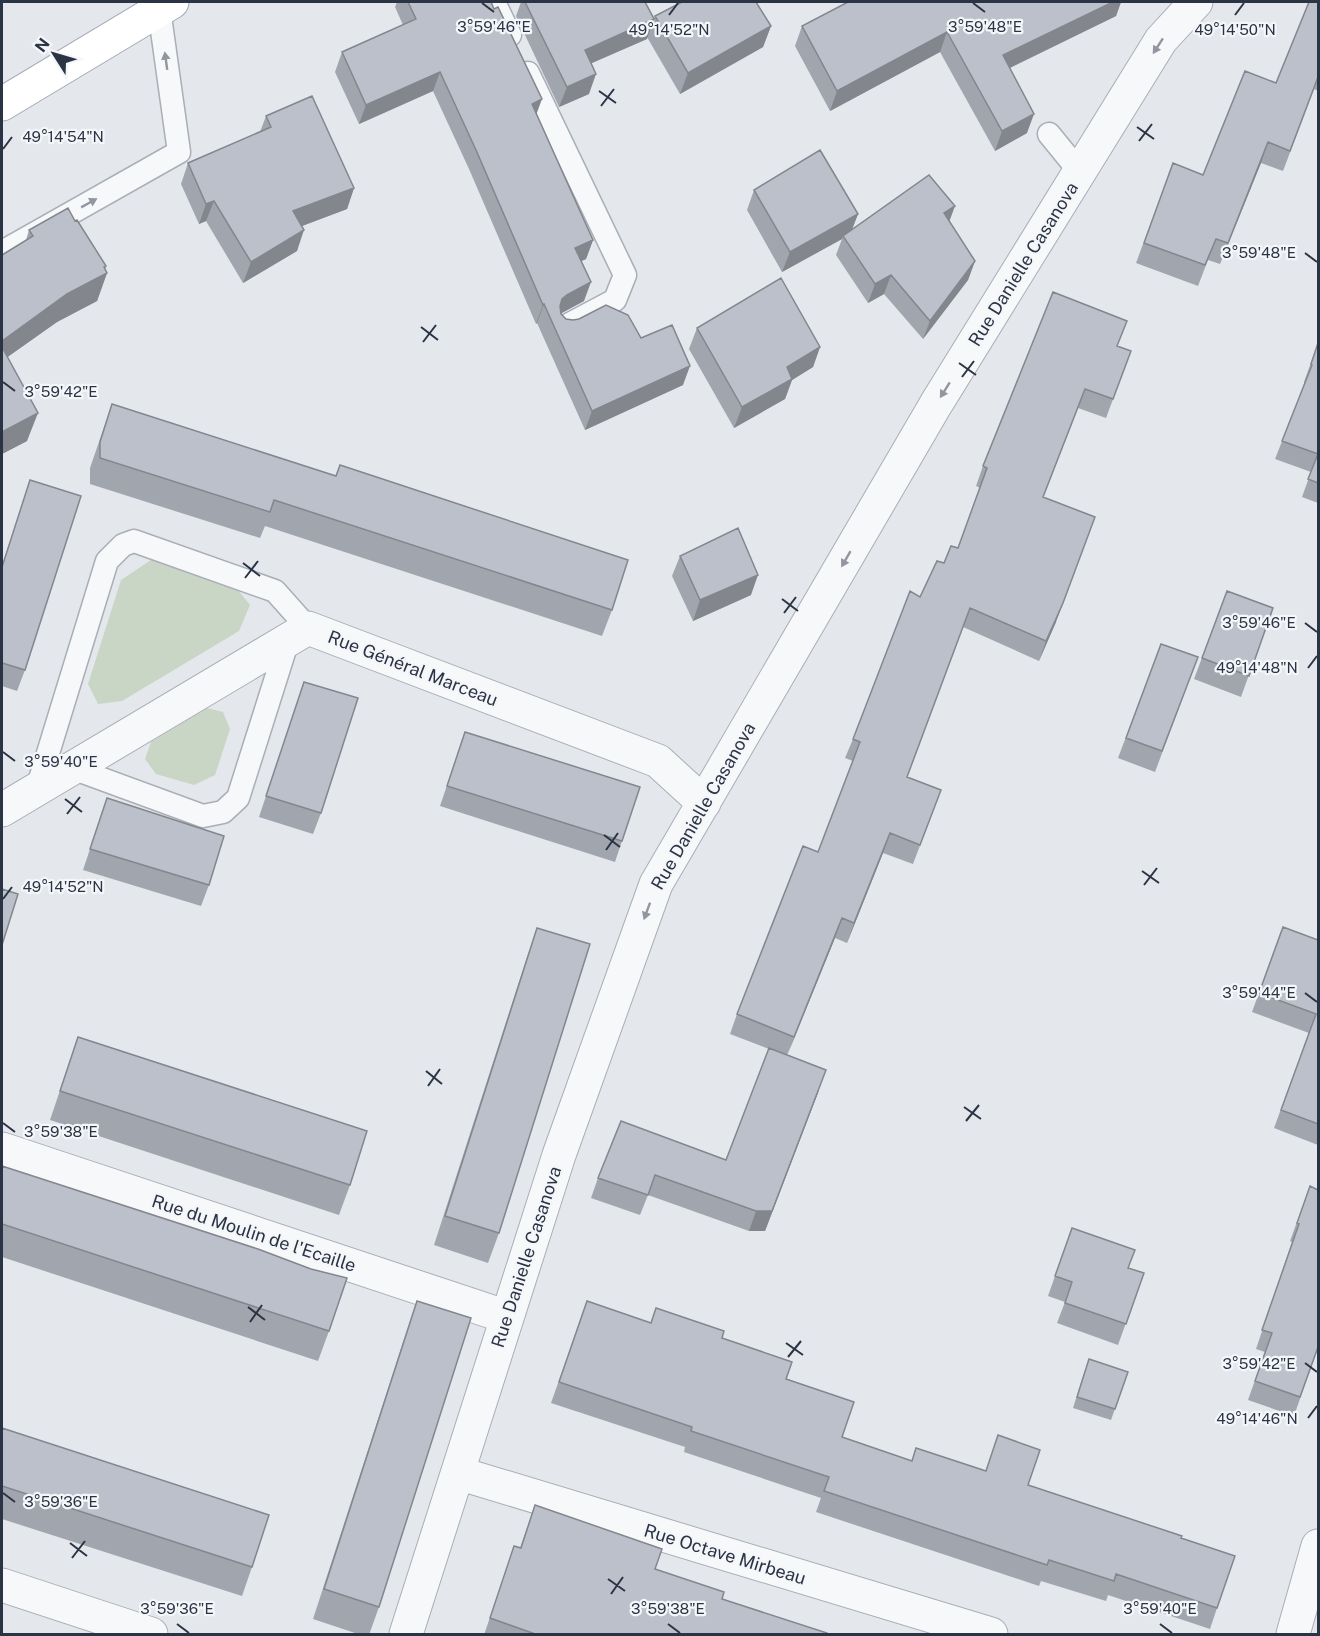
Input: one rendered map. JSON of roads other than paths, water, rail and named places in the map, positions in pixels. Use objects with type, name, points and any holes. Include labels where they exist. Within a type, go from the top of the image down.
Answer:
[{"type":"main road","points":[[2,104],[166,5]]},
{"type":"street","name":"Rue Danielle Casanova","points":[[406,1635],[559,1155],[656,884],[936,404],[1161,40],[1196,2]]},
{"type":"street","name":"Rue Général Marceau","points":[[298,634],[658,761],[704,803]]},
{"type":"street","points":[[2,810],[298,634]]},
{"type":"street","name":"Rue du Moulin de l'Ecaille","points":[[2,1149],[507,1317]]},
{"type":"street","name":"Rue Octave Mirbeau","points":[[458,1473],[991,1635]]},
{"type":"street","points":[[1293,1635],[1318,1546]]},
{"type":"street","points":[[2,1585],[151,1635]]},
{"type":"lane","points":[[494,2],[625,275],[615,300],[566,326]]},
{"type":"lane","points":[[2,252],[179,152],[166,5]]},
{"type":"lane","name":"Rue Danielle Casanova","points":[[1049,134],[1080,172]]},
{"type":"lane","points":[[37,789],[107,561],[123,545],[134,541],[275,591],[298,634],[238,798],[223,812],[203,816],[72,768]]}]
